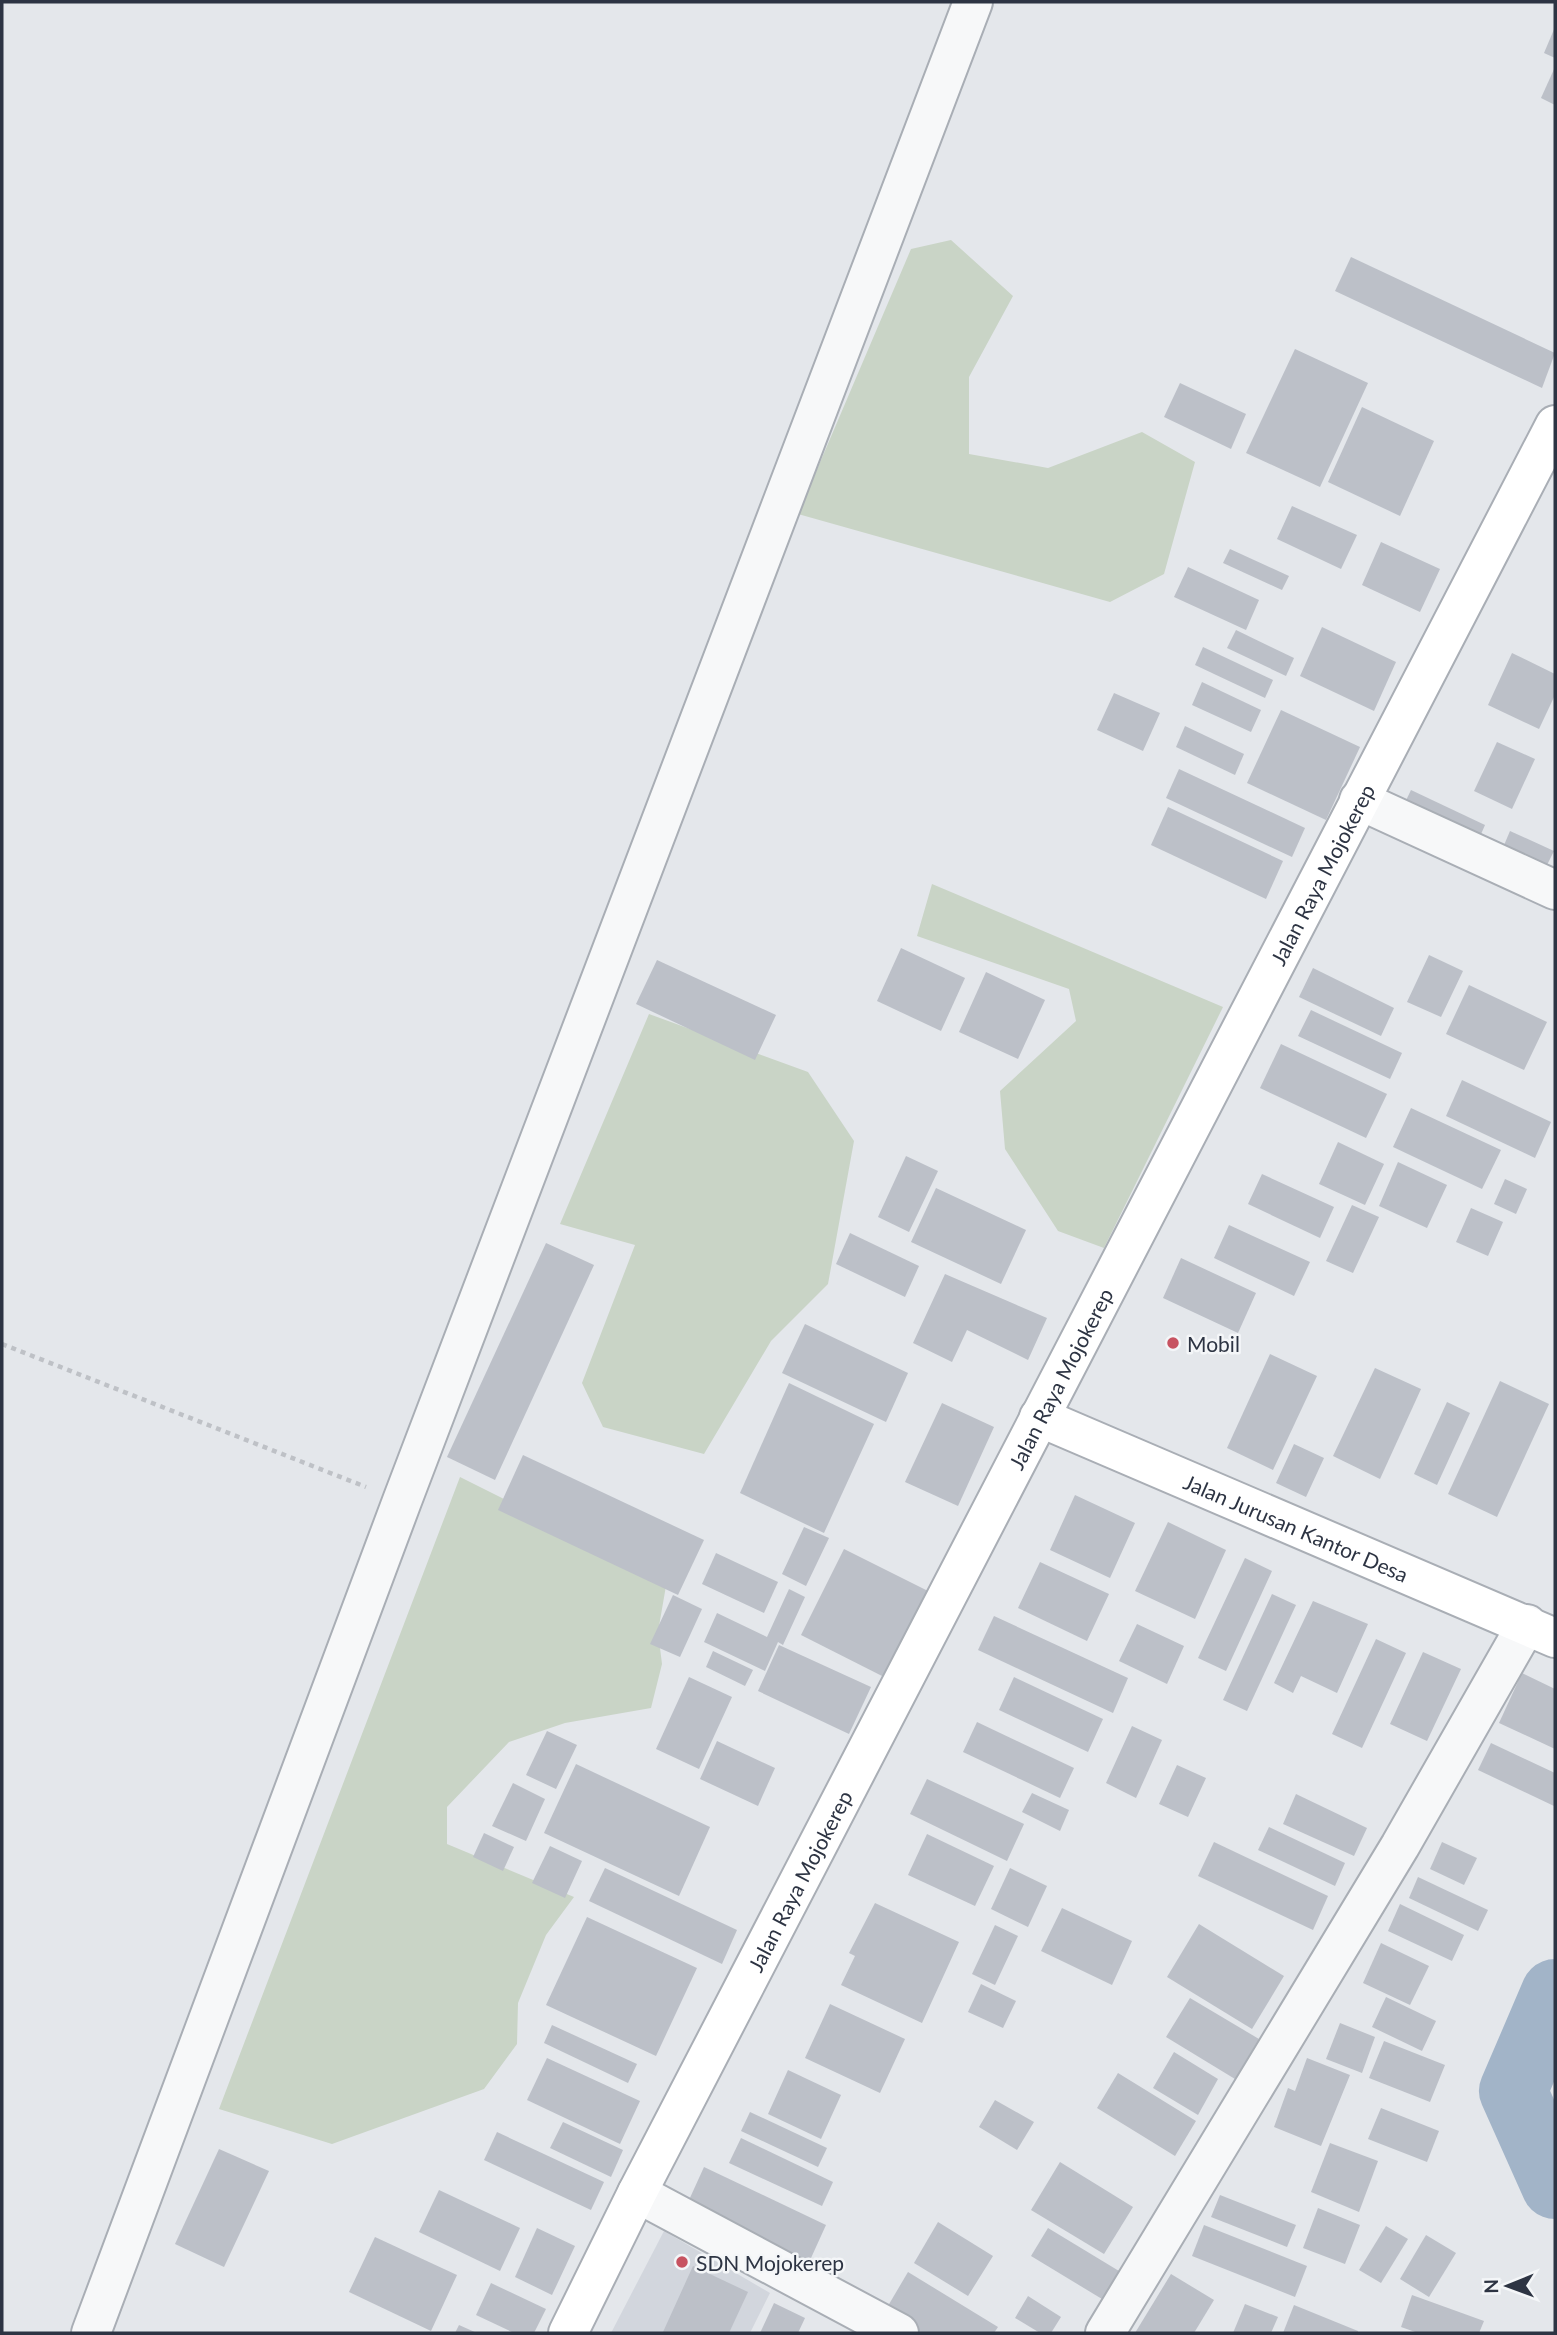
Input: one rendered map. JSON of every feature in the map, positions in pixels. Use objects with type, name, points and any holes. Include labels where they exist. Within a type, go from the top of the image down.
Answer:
[{"type":"main road","name":"Jalan Raya Mojokerep","points":[[568,2333],[637,2193],[1555,425]]},
{"type":"main road","name":"Jalan Jurusan Kantor Desa","points":[[1039,1417],[1541,1631]]},
{"type":"street","points":[[90,2333],[402,1502],[973,2]]},
{"type":"street","points":[[1359,800],[1555,890]]},
{"type":"street","points":[[1105,2333],[1400,1846],[1541,1631]]},
{"type":"street","points":[[637,2193],[899,2333]]},
{"type":"path","points":[[2,1344],[402,1502]]},
{"type":"shaded area","name":"SDN Mojokerep","points":[[664,2231],[770,2293],[750,2333],[611,2333]]},
{"type":"green space","points":[[951,240],[1013,296],[969,377],[969,454],[1048,468],[1142,432],[1195,462],[1164,574],[1110,602],[798,514],[911,249]]},
{"type":"green space","points":[[932,884],[1223,1007],[1104,1248],[1058,1231],[1005,1149],[1000,1091],[1076,1021],[1069,989],[917,936]]},
{"type":"green space","points":[[649,1014],[808,1072],[854,1141],[828,1284],[771,1341],[704,1454],[603,1427],[582,1383],[635,1245],[560,1224]]},
{"type":"green space","points":[[460,1477],[667,1580],[658,1632],[662,1664],[651,1708],[565,1723],[509,1742],[447,1807],[447,1844],[574,1897],[546,1935],[518,2003],[517,2044],[484,2089],[332,2144],[219,2109]]},
{"type":"building","points":[[1555,27],[1555,58],[1544,53]]},
{"type":"building","points":[[1555,67],[1555,105],[1541,98]]},
{"type":"building","points":[[1351,257],[1555,353],[1542,388],[1335,291]]},
{"type":"building","points":[[1295,349],[1368,383],[1320,487],[1246,453]]},
{"type":"building","points":[[1180,383],[1246,414],[1231,449],[1164,417]]},
{"type":"building","points":[[1362,407],[1434,441],[1400,516],[1328,482]]},
{"type":"building","points":[[1292,506],[1357,535],[1341,569],[1277,539]]},
{"type":"building","points":[[1381,542],[1440,569],[1420,612],[1362,585]]},
{"type":"building","points":[[1230,549],[1289,576],[1282,590],[1223,563]]},
{"type":"building","points":[[1188,567],[1259,600],[1246,630],[1174,597]]},
{"type":"building","points":[[1322,627],[1396,662],[1374,711],[1300,676]]},
{"type":"building","points":[[1236,630],[1294,658],[1286,676],[1227,648]]},
{"type":"building","points":[[1203,647],[1273,680],[1265,698],[1195,665]]},
{"type":"building","points":[[1512,653],[1555,674],[1555,695],[1539,729],[1488,705]]},
{"type":"building","points":[[1202,682],[1261,710],[1251,732],[1192,705]]},
{"type":"building","points":[[1114,693],[1160,713],[1143,751],[1097,730]]},
{"type":"building","points":[[1281,710],[1360,747],[1326,820],[1247,783]]},
{"type":"building","points":[[1185,726],[1244,754],[1235,775],[1176,747]]},
{"type":"building","points":[[1497,742],[1535,759],[1512,809],[1474,791]]},
{"type":"building","points":[[1179,769],[1305,828],[1292,857],[1166,798]]},
{"type":"building","points":[[1411,790],[1485,825],[1475,848],[1400,813]]},
{"type":"building","points":[[1168,807],[1283,861],[1266,899],[1151,845]]},
{"type":"building","points":[[1510,831],[1554,851],[1541,877],[1499,857]]},
{"type":"building","points":[[901,948],[965,978],[941,1031],[877,1001]]},
{"type":"building","points":[[1429,955],[1463,971],[1441,1017],[1407,1002]]},
{"type":"building","points":[[657,960],[776,1015],[755,1060],[636,1004]]},
{"type":"building","points":[[1313,968],[1394,1008],[1381,1036],[1299,997]]},
{"type":"building","points":[[986,972],[1045,1000],[1018,1059],[959,1032]]},
{"type":"building","points":[[1469,985],[1547,1022],[1524,1070],[1446,1034]]},
{"type":"building","points":[[1311,1010],[1402,1053],[1390,1079],[1298,1036]]},
{"type":"building","points":[[1281,1044],[1387,1094],[1366,1138],[1260,1088]]},
{"type":"building","points":[[1462,1080],[1551,1122],[1535,1158],[1446,1116]]},
{"type":"building","points":[[1411,1108],[1501,1150],[1482,1189],[1393,1147]]},
{"type":"building","points":[[1338,1142],[1384,1164],[1365,1205],[1319,1184]]},
{"type":"building","points":[[906,1156],[938,1171],[909,1232],[878,1217]]},
{"type":"building","points":[[1398,1162],[1447,1185],[1427,1228],[1379,1206]]},
{"type":"building","points":[[1262,1174],[1334,1207],[1320,1238],[1248,1204]]},
{"type":"building","points":[[1505,1179],[1527,1189],[1516,1214],[1494,1204]]},
{"type":"building","points":[[936,1188],[1026,1230],[1001,1284],[911,1242]]},
{"type":"building","points":[[1352,1205],[1379,1217],[1353,1273],[1326,1261]]},
{"type":"building","points":[[1471,1208],[1503,1222],[1488,1256],[1456,1242]]},
{"type":"building","points":[[1229,1225],[1310,1262],[1294,1296],[1214,1258]]},
{"type":"building","points":[[850,1233],[919,1266],[905,1297],[836,1264]]},
{"type":"building","points":[[546,1243],[594,1265],[495,1480],[447,1457]]},
{"type":"building","points":[[1181,1258],[1256,1293],[1238,1333],[1163,1298]]},
{"type":"building","points":[[945,1274],[1047,1318],[1028,1360],[967,1330],[952,1362],[913,1343]]},
{"type":"building","points":[[805,1324],[908,1373],[886,1422],[782,1373]]},
{"type":"building","points":[[1270,1354],[1317,1376],[1273,1470],[1227,1448]]},
{"type":"building","points":[[1375,1368],[1421,1389],[1380,1479],[1333,1456]]},
{"type":"building","points":[[1500,1381],[1549,1404],[1497,1517],[1448,1494]]},
{"type":"building","points":[[789,1383],[874,1424],[824,1533],[740,1493]]},
{"type":"building","points":[[1447,1402],[1470,1413],[1437,1485],[1414,1474]]},
{"type":"building","points":[[942,1403],[994,1427],[958,1506],[905,1482]]},
{"type":"building","points":[[1294,1444],[1324,1458],[1306,1497],[1276,1483]]},
{"type":"building","points":[[523,1455],[704,1540],[678,1595],[498,1510]]},
{"type":"building","points":[[1075,1495],[1135,1523],[1110,1578],[1050,1550]]},
{"type":"building","points":[[1168,1522],[1226,1550],[1195,1619],[1135,1591]]},
{"type":"building","points":[[804,1527],[829,1538],[806,1586],[782,1574]]},
{"type":"building","points":[[844,1549],[928,1591],[886,1678],[801,1635]]},
{"type":"building","points":[[716,1553],[778,1582],[764,1613],[702,1584]]},
{"type":"building","points":[[1245,1558],[1272,1571],[1226,1671],[1198,1658]]},
{"type":"building","points":[[1040,1562],[1109,1594],[1087,1641],[1018,1608]]},
{"type":"building","points":[[789,1589],[805,1597],[783,1645],[778,1642],[765,1671],[704,1642],[717,1613],[767,1637]]},
{"type":"building","points":[[1272,1594],[1296,1605],[1247,1711],[1223,1700]]},
{"type":"building","points":[[673,1595],[702,1609],[680,1657],[650,1644]]},
{"type":"building","points":[[1313,1601],[1368,1624],[1337,1693],[1301,1676],[1293,1693],[1274,1683]]},
{"type":"building","points":[[994,1616],[1128,1678],[1113,1713],[978,1650]]},
{"type":"building","points":[[1137,1624],[1184,1646],[1167,1684],[1119,1661]]},
{"type":"building","points":[[1376,1639],[1406,1653],[1362,1748],[1332,1734]]},
{"type":"building","points":[[779,1645],[871,1687],[849,1734],[758,1691]]},
{"type":"building","points":[[713,1651],[753,1670],[745,1686],[706,1667]]},
{"type":"building","points":[[1423,1652],[1461,1669],[1427,1741],[1390,1724]]},
{"type":"building","points":[[1522,1673],[1555,1689],[1555,1749],[1499,1723]]},
{"type":"building","points":[[689,1677],[732,1697],[699,1769],[656,1749]]},
{"type":"building","points":[[1014,1677],[1103,1719],[1088,1752],[999,1710]]},
{"type":"building","points":[[977,1722],[1074,1768],[1060,1798],[963,1752]]},
{"type":"building","points":[[1132,1726],[1162,1740],[1136,1798],[1106,1783]]},
{"type":"building","points":[[547,1731],[577,1745],[556,1789],[526,1775]]},
{"type":"building","points":[[717,1741],[775,1768],[758,1806],[700,1779]]},
{"type":"building","points":[[1491,1743],[1555,1773],[1554,1806],[1478,1770]]},
{"type":"building","points":[[576,1764],[710,1827],[679,1896],[544,1833]]},
{"type":"building","points":[[1177,1765],[1206,1778],[1188,1817],[1159,1804]]},
{"type":"building","points":[[927,1779],[1024,1824],[1007,1861],[910,1814]]},
{"type":"building","points":[[513,1783],[545,1799],[526,1841],[492,1826]]},
{"type":"building","points":[[1032,1793],[1069,1810],[1060,1831],[1022,1812]]},
{"type":"building","points":[[1296,1794],[1367,1828],[1354,1856],[1283,1824]]},
{"type":"building","points":[[1269,1827],[1345,1863],[1335,1886],[1258,1850]]},
{"type":"building","points":[[484,1833],[514,1847],[503,1871],[473,1857]]},
{"type":"building","points":[[927,1834],[994,1866],[975,1906],[908,1875]]},
{"type":"building","points":[[1214,1842],[1328,1896],[1313,1930],[1198,1876]]},
{"type":"building","points":[[1442,1842],[1477,1858],[1464,1885],[1430,1869]]},
{"type":"building","points":[[550,1846],[582,1861],[565,1898],[532,1883]]},
{"type":"building","points":[[605,1868],[737,1930],[722,1964],[589,1901]]},
{"type":"building","points":[[1010,1868],[1047,1886],[1028,1927],[991,1909]]},
{"type":"building","points":[[1418,1877],[1488,1910],[1478,1931],[1409,1898]]},
{"type":"building","points":[[875,1903],[959,1942],[922,2023],[841,1985],[855,1956],[849,1953]]},
{"type":"building","points":[[1400,1904],[1464,1935],[1452,1961],[1388,1931]]},
{"type":"building","points":[[1062,1908],[1132,1941],[1112,1985],[1041,1951]]},
{"type":"building","points":[[587,1917],[697,1968],[656,2056],[546,2005]]},
{"type":"building","points":[[1199,1924],[1284,1976],[1252,2029],[1167,1977]]},
{"type":"building","points":[[995,1925],[1018,1936],[995,1985],[972,1974]]},
{"type":"building","points":[[1381,1943],[1429,1966],[1410,2005],[1363,1983]]},
{"type":"building","points":[[981,1984],[1016,2001],[1003,2028],[968,2012]]},
{"type":"building","points":[[1386,1997],[1436,2021],[1422,2051],[1372,2027]]},
{"type":"building","points":[[1190,1998],[1259,2039],[1235,2079],[1166,2037]]},
{"type":"building","points":[[830,2004],[905,2039],[880,2093],[805,2058]]},
{"type":"building","points":[[1340,2023],[1375,2037],[1362,2073],[1326,2059]]},
{"type":"building","points":[[552,2025],[637,2064],[628,2083],[544,2043]]},
{"type":"building","points":[[1384,2041],[1445,2065],[1430,2102],[1369,2078]]},
{"type":"building","points":[[1174,2052],[1218,2079],[1198,2115],[1153,2088]]},
{"type":"building","points":[[547,2058],[640,2101],[620,2144],[527,2100]]},
{"type":"building","points":[[1307,2058],[1350,2075],[1321,2146],[1274,2127],[1288,2088],[1295,2091]]},
{"type":"building","points":[[788,2070],[841,2095],[821,2139],[768,2114]]},
{"type":"building","points":[[1118,2073],[1196,2121],[1175,2156],[1097,2108]]},
{"type":"building","points":[[995,2100],[1034,2122],[1017,2150],[979,2127]]},
{"type":"building","points":[[1381,2108],[1439,2131],[1427,2162],[1368,2139]]},
{"type":"building","points":[[750,2112],[827,2148],[818,2167],[741,2131]]},
{"type":"building","points":[[563,2122],[623,2150],[611,2177],[550,2148]]},
{"type":"building","points":[[497,2132],[604,2182],[591,2210],[484,2160]]},
{"type":"building","points":[[741,2138],[833,2182],[822,2206],[729,2163]]},
{"type":"building","points":[[1330,2143],[1378,2161],[1359,2212],[1311,2192]]},
{"type":"building","points":[[219,2149],[269,2171],[224,2267],[175,2244]]},
{"type":"building","points":[[1060,2162],[1133,2207],[1104,2254],[1031,2210]]},
{"type":"building","points":[[704,2167],[826,2225],[806,2269],[684,2211]]},
{"type":"building","points":[[439,2190],[520,2228],[500,2271],[419,2232]]},
{"type":"building","points":[[1220,2195],[1296,2225],[1287,2247],[1211,2217]]},
{"type":"building","points":[[1318,2208],[1360,2225],[1345,2264],[1303,2248]]},
{"type":"building","points":[[938,2222],[993,2256],[968,2296],[914,2263]]},
{"type":"building","points":[[1204,2225],[1307,2266],[1295,2297],[1192,2256]]},
{"type":"building","points":[[1386,2226],[1408,2239],[1381,2283],[1359,2270]]},
{"type":"building","points":[[537,2228],[575,2246],[552,2295],[515,2277]]},
{"type":"building","points":[[1048,2228],[1119,2271],[1102,2299],[1031,2256]]},
{"type":"building","points":[[1426,2235],[1456,2253],[1429,2297],[1400,2279]]},
{"type":"building","points":[[375,2237],[457,2275],[431,2331],[349,2292]]},
{"type":"building","points":[[693,2266],[748,2292],[729,2333],[663,2332]]},
{"type":"building","points":[[908,2272],[998,2327],[994,2333],[922,2333],[885,2311]]},
{"type":"building","points":[[1171,2274],[1214,2300],[1194,2333],[1135,2333]]},
{"type":"building","points":[[491,2283],[546,2309],[534,2333],[514,2333],[476,2315]]},
{"type":"building","points":[[1412,2295],[1484,2321],[1479,2333],[1418,2333],[1401,2327]]},
{"type":"building","points":[[1028,2296],[1061,2317],[1051,2333],[1040,2333],[1015,2318]]},
{"type":"building","points":[[774,2303],[805,2318],[798,2333],[760,2333]]},
{"type":"building","points":[[1245,2304],[1278,2317],[1271,2333],[1233,2333]]},
{"type":"building","points":[[1294,2305],[1358,2331],[1358,2333],[1283,2333]]},
{"type":"building","points":[[459,2325],[477,2333],[455,2333]]},
{"type":"waterway","points":[[1555,1993],[1513,2091],[1555,2185]]},
{"type":"place","name":"Mobil","points":[[1173,1343]]},
{"type":"place","name":"SDN Mojokerep","points":[[682,2262]]}]
